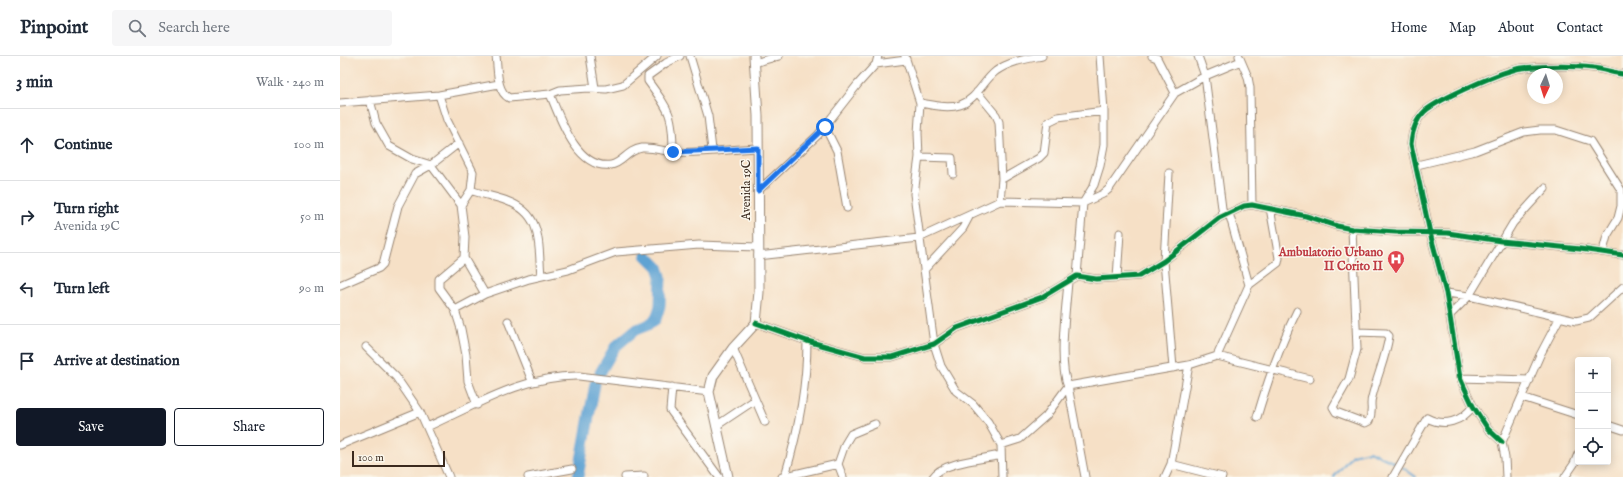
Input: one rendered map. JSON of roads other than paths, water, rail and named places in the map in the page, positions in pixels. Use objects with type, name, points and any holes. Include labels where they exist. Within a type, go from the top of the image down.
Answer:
[{"type":"street","points":[[496,56],[499,84],[502,92],[509,98],[550,94],[560,90],[595,88],[606,89],[627,83],[637,71],[657,56]]},
{"type":"street","points":[[590,56],[595,88]]},
{"type":"street","points":[[673,152],[673,124],[670,114],[648,81],[648,76],[666,63],[680,56]]},
{"type":"street","points":[[690,56],[708,116],[712,150]]},
{"type":"street","points":[[754,59],[779,56]]},
{"type":"street","points":[[758,191],[825,127],[876,64],[878,56]]},
{"type":"street","points":[[920,104],[946,107],[960,105],[967,102],[996,72],[1014,59],[1042,56]]},
{"type":"street","points":[[1077,276],[1083,203],[1094,185],[1100,166],[1104,145],[1104,111],[1100,56]]},
{"type":"street","points":[[1152,56],[1156,58],[1175,93]]},
{"type":"street","points":[[1198,56],[1204,76],[1226,214],[1249,285]]},
{"type":"street","points":[[876,64],[906,58],[920,104],[918,133],[920,157],[914,194],[934,344],[941,366],[956,391],[973,404],[988,422],[1001,445],[1002,477]]},
{"type":"street","points":[[455,310],[485,294],[541,276],[568,270],[616,252],[699,244],[758,251],[919,238],[1000,201],[1083,203],[1103,194],[1109,189],[1175,93],[1204,76],[1240,58],[1248,77],[1250,88],[1252,205]]},
{"type":"street","name":"Avenida 19C","points":[[754,59],[758,148],[756,323]]},
{"type":"street","points":[[1502,442],[1488,429],[1473,406],[1460,378],[1446,293],[1430,233],[1417,165],[1411,144],[1411,134],[1417,121],[1425,111],[1490,78],[1520,69],[1564,66],[1593,68],[1623,74]]},
{"type":"street","points":[[340,102],[439,95],[499,84]]},
{"type":"street","points":[[977,92],[996,115],[999,122],[1002,179],[1000,201]]},
{"type":"street","points":[[550,94],[565,130],[574,146],[585,156],[596,162],[612,165],[620,161],[628,153],[643,148],[673,152],[758,148]]},
{"type":"street","points":[[439,95],[447,120],[473,172],[471,190],[461,205]]},
{"type":"street","points":[[370,100],[376,124],[389,146],[412,159],[431,165],[461,205],[464,258],[485,294]]},
{"type":"street","points":[[1002,179],[1039,158],[1044,153],[1048,122],[1058,117],[1104,111]]},
{"type":"street","points":[[825,127],[837,151],[847,208]]},
{"type":"street","points":[[1417,165],[1475,151],[1524,132],[1556,130],[1590,141],[1622,190],[1621,206],[1618,218],[1608,236],[1603,251]]},
{"type":"street","points":[[340,285],[379,268],[383,264],[398,206],[415,174],[431,165],[459,143]]},
{"type":"street","points":[[920,157],[952,158],[953,174]]},
{"type":"street","points":[[1169,173],[1164,261],[1173,368]]},
{"type":"street","points":[[1449,316],[1469,296],[1513,223],[1545,188]]},
{"type":"street","points":[[471,190],[518,206],[533,219],[538,236],[541,276]]},
{"type":"street","points":[[728,477],[709,392],[713,376],[733,348],[756,323],[807,341],[865,357],[892,357],[934,344],[957,328],[1042,297],[1077,276],[1096,279],[1139,276],[1164,261],[1226,214],[1252,205],[1270,208],[1352,229],[1448,233],[1501,241],[1603,251],[1623,255]]},
{"type":"street","points":[[1218,356],[1249,285],[1278,263],[1279,258],[1270,208]]},
{"type":"street","points":[[924,270],[963,228],[970,215]]},
{"type":"street","points":[[1352,229],[1357,349],[1352,372],[1333,407],[1336,412],[1365,423],[1369,421],[1372,412],[1371,399],[1385,357],[1389,336],[1386,333],[1357,332]]},
{"type":"street","points":[[1116,278],[1120,233]]},
{"type":"street","points":[[464,258],[439,279],[438,283],[439,288],[455,310],[466,354],[468,381],[477,405]]},
{"type":"street","points":[[1068,282],[1064,334],[1065,378],[1068,386],[1086,477]]},
{"type":"street","points":[[1446,293],[1469,296],[1576,321],[1589,318],[1623,287]]},
{"type":"street","points":[[1258,417],[1284,336],[1297,311]]},
{"type":"street","points":[[1506,477],[1502,442],[1540,355],[1560,317]]},
{"type":"street","points":[[508,321],[532,381]]},
{"type":"street","points":[[783,476],[792,450],[807,369],[807,341]]},
{"type":"street","points":[[366,346],[396,377],[420,412],[449,477]]},
{"type":"street","points":[[733,348],[765,422]]},
{"type":"street","points":[[1001,445],[1020,439],[1046,416],[1068,386],[1189,365],[1218,356],[1310,379]]},
{"type":"street","points":[[1165,477],[1171,464],[1189,365]]},
{"type":"street","points":[[427,427],[532,381],[562,376],[579,376],[629,384],[672,387],[709,392]]},
{"type":"street","points":[[1460,378],[1530,380]]},
{"type":"street","points":[[672,387],[670,410],[719,477]]},
{"type":"street","points":[[1522,397],[1575,414]]},
{"type":"street","points":[[716,426],[755,400]]},
{"type":"street","points":[[1393,477],[1427,418],[1442,423],[1454,421],[1466,416],[1473,406]]},
{"type":"street","points":[[340,445],[420,412]]},
{"type":"street","points":[[843,477],[838,464],[845,444],[851,434],[875,424]]},
{"type":"street","points":[[1611,426],[1623,430]]},
{"type":"street","points":[[933,477],[936,472],[949,466],[1001,455]]},
{"type":"street","points":[[1565,477],[1575,462]]},
{"type":"street","points":[[783,476],[838,464]]},
{"type":"street","points":[[1171,464],[1222,477]]},
{"type":"street","points":[[528,477],[572,469]]},
{"type":"street","points":[[625,477],[644,476]]},
{"type":"waterway","points":[[600,373],[615,347],[635,330],[648,325],[656,319],[660,306],[661,276],[658,267],[646,255]]},
{"type":"waterway","points":[[578,477],[595,384]]},
{"type":"waterway","points":[[1334,477],[1352,455],[1369,451],[1397,464]]},
{"type":"waterway","points":[[1402,467],[1416,477]]},
{"type":"place","name":"Ambulatorio Urbano II Corito II","points":[[1396,274]]}]
